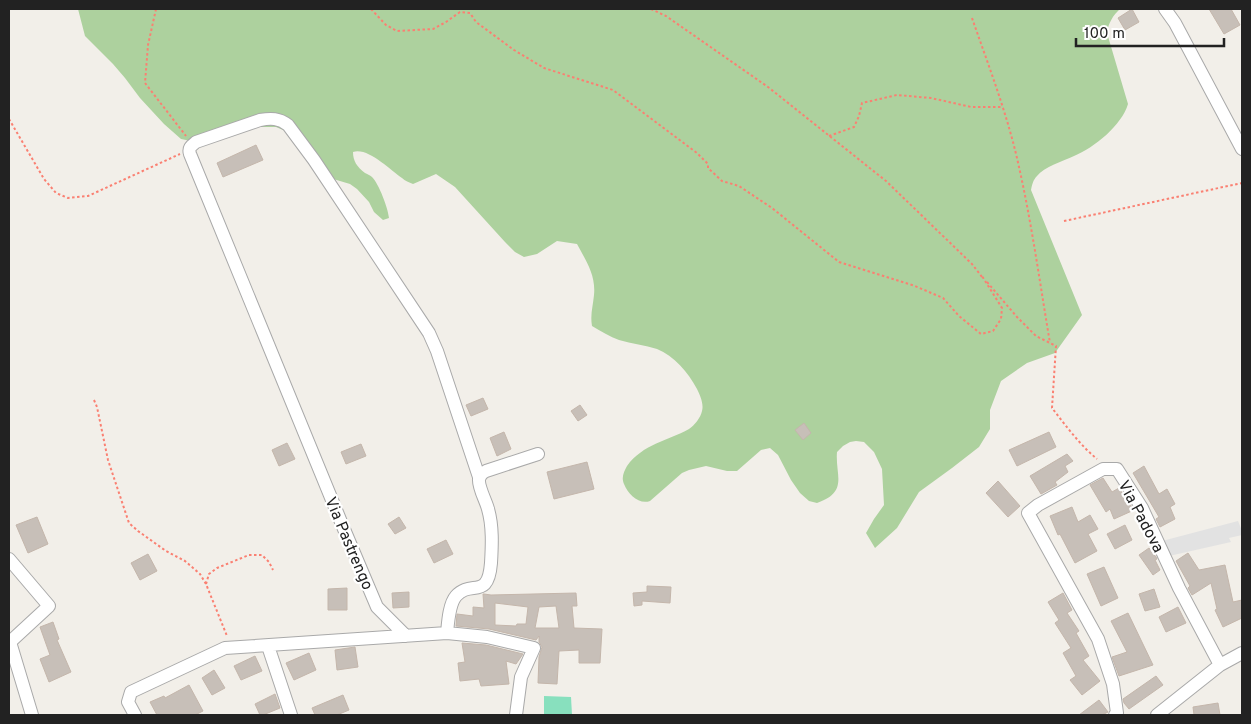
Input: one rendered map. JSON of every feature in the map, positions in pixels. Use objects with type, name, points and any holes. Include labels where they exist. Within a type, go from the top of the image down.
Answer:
[{"type":"street","points":[[1165,9],[1175,23],[1242,149]]},
{"type":"street","points":[[189,152],[190,147],[196,142],[260,120],[271,118],[288,124],[429,333],[440,359],[479,477],[491,527],[489,577],[483,586],[466,590],[456,595],[452,604],[447,633]]},
{"type":"street","name":"Via Pastrengo","points":[[189,152],[377,607],[406,636]]},
{"type":"street","points":[[479,477],[486,471],[538,454]]},
{"type":"street","name":"Via Padova","points":[[1115,715],[1117,713],[1113,684],[1098,639],[1028,513],[1038,505],[1103,469],[1116,469],[1142,508],[1178,588],[1220,664]]},
{"type":"street","points":[[9,559],[49,606],[10,642],[32,715]]},
{"type":"street","points":[[135,715],[128,702],[131,692],[225,648],[447,633],[487,637],[534,648],[521,677],[516,715]]},
{"type":"street","points":[[268,646],[291,715]]},
{"type":"street","points":[[1157,715],[1220,664],[1242,653]]},
{"type":"path","points":[[9,119],[44,179],[56,193],[68,198],[88,196],[189,152],[187,138],[145,83],[148,46],[156,9]]},
{"type":"path","points":[[371,9],[386,25],[397,31],[433,29],[460,12],[470,13],[476,22],[514,50],[544,68],[613,90],[697,153],[708,164],[708,168],[722,181],[739,186],[772,208],[839,262],[914,286],[943,298],[959,316],[981,334],[993,331],[1002,319],[1002,308],[982,276]]},
{"type":"path","points":[[651,9],[666,16],[768,87],[886,181],[972,264],[1017,318],[1036,336],[1056,346],[1052,408],[1072,433],[1110,469]]},
{"type":"path","points":[[972,18],[1003,107],[1019,166],[1050,343]]},
{"type":"path","points":[[829,136],[854,127],[862,104],[897,95],[931,98],[971,107],[1003,107]]},
{"type":"path","points":[[1064,221],[1242,183]]},
{"type":"path","points":[[94,400],[108,460],[129,523],[138,531],[185,561],[200,574],[206,584],[228,639],[229,648]]},
{"type":"path","points":[[206,584],[209,574],[217,568],[249,555],[262,555],[269,562],[273,570]]},
{"type":"green space","points":[[78,9],[1120,9],[1111,20],[1107,33],[1128,104],[1114,128],[1098,142],[1082,152],[1044,170],[1036,178],[1031,188],[1082,315],[1055,353],[1027,363],[1001,381],[990,410],[990,429],[979,447],[919,492],[897,528],[875,548],[866,533],[884,505],[882,469],[874,452],[864,442],[850,442],[837,452],[837,488],[827,499],[817,503],[809,501],[800,493],[778,455],[770,448],[761,450],[737,471],[727,471],[706,466],[689,470],[682,473],[650,501],[646,502],[634,498],[623,481],[623,475],[627,466],[648,448],[691,428],[700,416],[702,403],[697,389],[689,377],[680,365],[669,356],[648,346],[616,339],[592,326],[593,281],[590,268],[577,244],[557,241],[537,254],[524,257],[515,252],[505,242],[455,187],[436,174],[413,184],[404,180],[372,156],[359,151],[353,152],[358,166],[375,180],[380,190],[389,218],[383,220],[374,212],[369,202],[357,189],[350,184],[330,178],[288,132],[276,127],[257,127],[191,141],[181,139],[164,124],[113,64],[85,36]]},
{"type":"green space","points":[[544,696],[571,697],[572,715],[544,715]]},
{"type":"shaded area","points":[[1238,521],[1242,535],[1229,538],[1231,542],[1169,556],[1162,541]]},
{"type":"building","points":[[1132,9],[1139,22],[1125,30],[1118,18]]},
{"type":"building","points":[[1209,9],[1231,9],[1240,25],[1224,34]]},
{"type":"building","points":[[256,145],[263,160],[223,177],[217,163]]},
{"type":"building","points":[[483,398],[488,409],[471,416],[466,405]]},
{"type":"building","points":[[580,405],[587,415],[578,421],[571,411]]},
{"type":"building","points":[[804,423],[811,433],[803,440],[795,430]]},
{"type":"building","points":[[504,432],[511,449],[497,456],[490,438]]},
{"type":"building","points":[[1049,432],[1056,447],[1017,466],[1009,450]]},
{"type":"building","points":[[287,443],[295,459],[279,466],[272,450]]},
{"type":"building","points":[[361,444],[366,456],[346,464],[341,452]]},
{"type":"building","points":[[1067,454],[1073,461],[1065,466],[1068,472],[1055,482],[1057,485],[1041,494],[1030,476]]},
{"type":"building","points":[[587,462],[594,489],[554,499],[547,472]]},
{"type":"building","points":[[1144,466],[1159,494],[1167,489],[1175,504],[1170,507],[1175,519],[1160,527],[1156,519],[1159,517],[1133,473]]},
{"type":"building","points":[[1103,478],[1112,492],[1119,488],[1134,510],[1114,519],[1110,509],[1106,512],[1090,485]]},
{"type":"building","points":[[998,481],[1020,506],[1008,517],[986,493]]},
{"type":"building","points":[[1072,507],[1078,522],[1090,515],[1098,529],[1088,534],[1097,551],[1075,563],[1060,534],[1058,535],[1050,516]]},
{"type":"building","points":[[37,517],[48,544],[28,553],[16,525]]},
{"type":"building","points":[[399,517],[406,528],[395,534],[388,524]]},
{"type":"building","points":[[1125,525],[1132,540],[1115,549],[1107,534]]},
{"type":"building","points":[[446,540],[453,554],[434,563],[427,549]]},
{"type":"building","points":[[1149,548],[1157,559],[1155,560],[1160,570],[1153,575],[1139,555]]},
{"type":"building","points":[[1188,553],[1199,570],[1225,565],[1233,602],[1242,600],[1242,618],[1223,627],[1215,610],[1217,609],[1211,583],[1192,595],[1188,588],[1190,586],[1176,561]]},
{"type":"building","points":[[148,554],[157,571],[140,580],[131,563]]},
{"type":"building","points":[[1104,567],[1118,598],[1101,606],[1087,574]]},
{"type":"building","points":[[647,586],[671,587],[670,603],[642,601],[642,605],[634,606],[633,593],[647,592]]},
{"type":"building","points":[[347,588],[347,610],[328,610],[328,589]]},
{"type":"building","points":[[1154,589],[1160,607],[1145,611],[1139,594]]},
{"type":"building","points":[[409,592],[409,607],[393,608],[392,593]]},
{"type":"building","points":[[576,593],[577,606],[572,606],[574,628],[602,629],[600,663],[579,663],[579,650],[559,651],[557,684],[538,683],[539,657],[542,647],[539,642],[539,636],[536,640],[489,629],[456,626],[457,614],[473,616],[473,607],[484,608],[483,594]],"holes":[[[495,603],[528,607],[526,624],[517,624],[516,626],[495,625]],[[556,606],[559,628],[535,628],[539,607]]]},
{"type":"building","points":[[1063,593],[1072,610],[1067,613],[1079,631],[1076,633],[1089,656],[1083,660],[1100,681],[1082,695],[1070,680],[1076,676],[1063,653],[1071,648],[1055,623],[1059,620],[1048,602]]},
{"type":"building","points":[[1178,607],[1186,623],[1166,632],[1159,617]]},
{"type":"building","points":[[1128,613],[1153,665],[1119,676],[1112,657],[1127,652],[1111,621]]},
{"type":"building","points":[[53,622],[59,639],[57,640],[71,672],[49,682],[40,659],[50,655],[40,627]]},
{"type":"building","points":[[462,643],[486,645],[523,654],[516,664],[506,661],[509,684],[481,686],[479,679],[460,681],[458,663],[465,662]]},
{"type":"building","points":[[355,647],[358,667],[337,670],[335,650]]},
{"type":"building","points":[[309,653],[316,670],[294,680],[286,663]]},
{"type":"building","points":[[255,656],[262,671],[241,680],[234,666]]},
{"type":"building","points":[[214,670],[225,688],[212,695],[202,678]]},
{"type":"building","points":[[1156,676],[1163,685],[1129,709],[1123,699]]},
{"type":"building","points":[[189,685],[203,711],[195,715],[157,715],[150,702],[164,696],[165,698]]},
{"type":"building","points":[[275,694],[280,708],[260,715],[255,704]]},
{"type":"building","points":[[343,695],[349,710],[337,715],[315,715],[312,708]]},
{"type":"building","points":[[1099,700],[1108,712],[1102,715],[1079,715]]},
{"type":"building","points":[[1218,703],[1220,715],[1194,715],[1193,707]]}]
